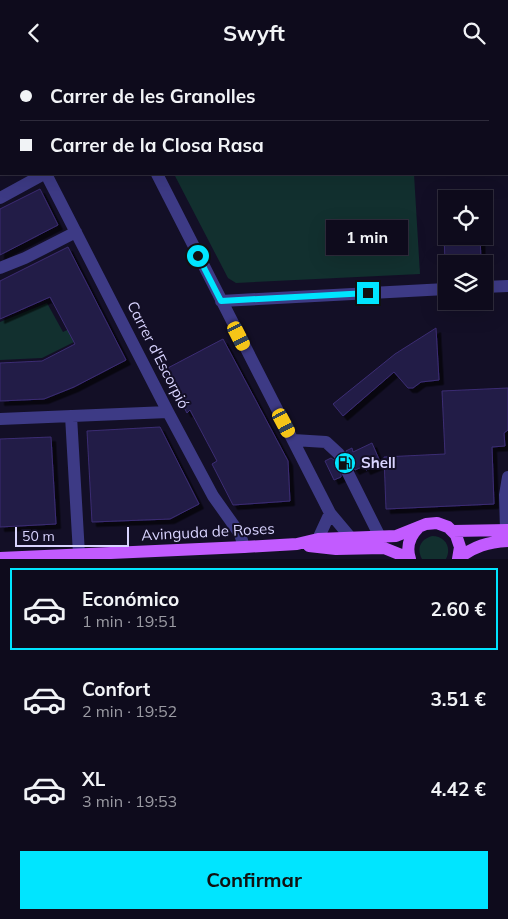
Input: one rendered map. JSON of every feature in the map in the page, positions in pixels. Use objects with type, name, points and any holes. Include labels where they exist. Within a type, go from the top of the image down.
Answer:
[{"type":"main road","points":[[297,544],[318,539],[380,537],[405,534],[420,527],[437,523],[453,531],[507,533]]},
{"type":"main road","points":[[297,544],[336,549],[384,549],[410,558],[409,540],[420,527]]},
{"type":"main road","points":[[453,531],[459,541],[458,559]]},
{"type":"main road","points":[[458,559],[471,549],[507,533]]},
{"type":"main road","name":"Avinguda de Roses","points":[[0,559],[297,544]]},
{"type":"street","points":[[0,198],[43,175]]},
{"type":"street","name":"Carrer d'Escorpió","points":[[46,175],[168,412],[213,496],[240,534],[244,547]]},
{"type":"street","points":[[158,175],[330,513],[351,538]]},
{"type":"street","points":[[0,268],[25,258],[76,232]]},
{"type":"street","points":[[493,287],[508,286]]},
{"type":"street","points":[[221,301],[438,289]]},
{"type":"street","points":[[0,419],[168,412]]},
{"type":"street","points":[[71,416],[79,554]]},
{"type":"street","points":[[293,440],[326,442],[339,454]]},
{"type":"street","points":[[348,473],[380,537]]},
{"type":"street","points":[[507,533],[506,495],[508,477]]},
{"type":"street","points":[[318,539],[330,513]]},
{"type":"green space","points":[[175,175],[414,175],[420,274],[236,283],[228,278]]},
{"type":"green space","points":[[47,303],[63,332],[102,313],[108,325],[42,358],[0,360],[0,322]]},
{"type":"green space","points":[[432,536],[441,538],[448,546],[446,559],[422,559],[419,551],[422,542]]},
{"type":"building","points":[[40,189],[58,225],[0,255],[0,209]]},
{"type":"building","points":[[444,245],[480,245],[481,255],[445,255]]},
{"type":"building","points":[[68,247],[126,360],[74,387],[44,399],[0,401],[0,363],[42,361],[75,344],[50,297],[0,319],[0,281]]},
{"type":"building","points":[[436,328],[439,380],[421,382],[413,388],[408,388],[394,372],[343,416],[333,404],[395,354]]},
{"type":"building","points":[[223,339],[288,461],[290,501],[233,505],[212,464],[217,461],[190,410],[187,413],[164,370]]},
{"type":"building","points":[[508,388],[508,430],[504,433],[505,446],[492,447],[494,504],[386,509],[384,457],[445,454],[442,391]]},
{"type":"building","points":[[160,427],[199,504],[170,519],[92,522],[87,431]]},
{"type":"building","points":[[51,437],[56,524],[0,527],[0,439]]},
{"type":"building","points":[[372,443],[381,464],[366,470],[364,466],[355,470],[352,466],[345,466],[341,469],[341,477],[334,480],[325,461],[331,458],[337,462],[342,462],[347,456],[346,451],[352,448],[353,452]]},
{"type":"tunnel","points":[[339,454],[348,473]]},
{"type":"place","name":"Shell","points":[[345,463]]},
{"type":"route","points":[[198,256],[221,301],[368,293]]}]
